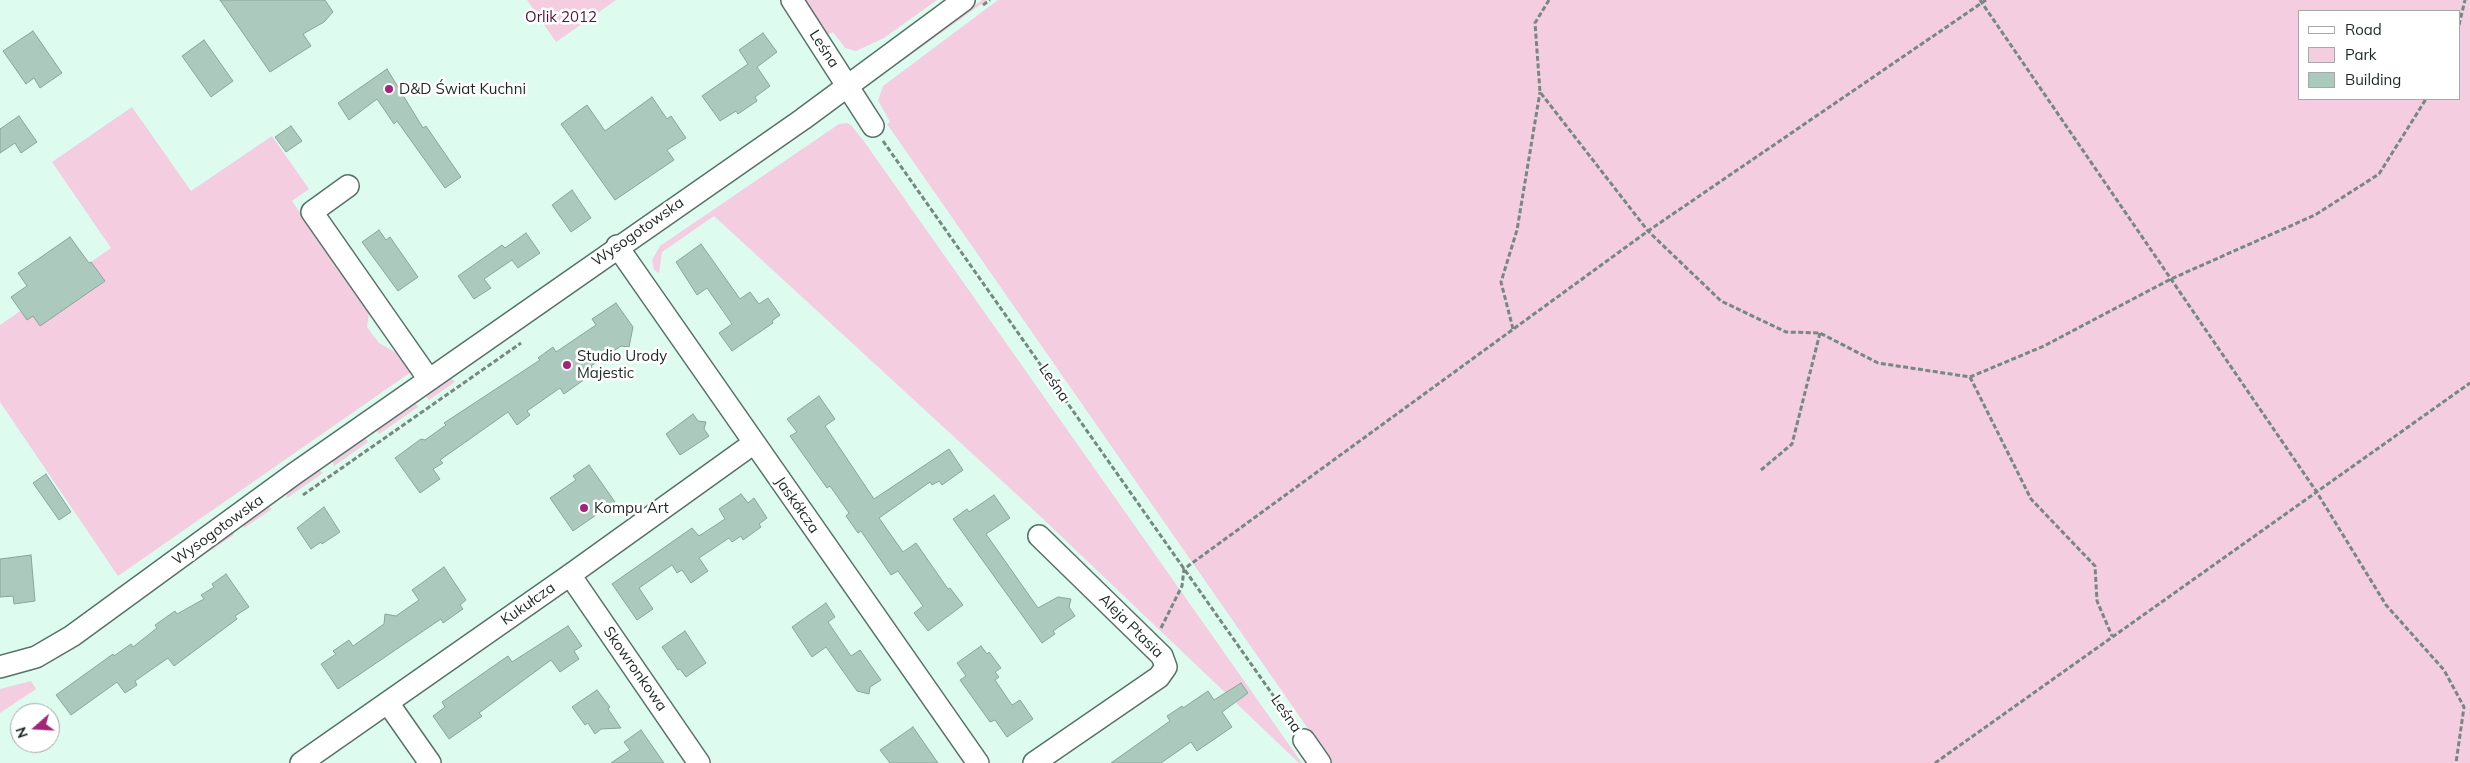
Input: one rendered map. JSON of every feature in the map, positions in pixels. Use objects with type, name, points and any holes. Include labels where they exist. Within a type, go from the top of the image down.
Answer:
[{"type":"street","name":"Leśna","points":[[792,0],[873,126]]},
{"type":"street","name":"Wysogotowska","points":[[0,667],[36,657],[72,636],[428,378],[848,86],[964,0]]},
{"type":"street","points":[[348,186],[312,212],[428,378]]},
{"type":"street","name":"Jaskółcza","points":[[617,246],[978,763]]},
{"type":"street","name":"Kukułcza","points":[[301,763],[570,575],[754,443]]},
{"type":"street","name":"Aleja Ptasia","points":[[1034,763],[1159,677],[1166,667],[1165,661],[1152,646],[1039,536]]},
{"type":"street","name":"Skowronkowa","points":[[570,575],[700,763]]},
{"type":"street","points":[[388,703],[430,763]]},
{"type":"street","name":"Leśna","points":[[1304,740],[1320,763]]},
{"type":"path","points":[[1513,329],[1500,282],[1517,230],[1540,92],[1535,23],[1549,0]]},
{"type":"path","points":[[1152,646],[1182,586],[1184,569],[1648,231],[1981,1],[1986,0]]},
{"type":"path","points":[[2460,21],[2465,0]]},
{"type":"path","points":[[1981,1],[2316,491],[2386,605],[2444,670],[2464,707],[2456,763]]},
{"type":"path","points":[[1540,92],[1648,231],[1721,301],[1786,332],[1820,333],[1878,363],[1970,377],[2044,346],[2171,279],[2314,215],[2379,174],[2425,100]]},
{"type":"path","name":"Leśna","points":[[873,126],[1304,740]]},
{"type":"path","points":[[1761,470],[1792,444],[1820,333]]},
{"type":"path","points":[[1970,377],[2031,499],[2095,566],[2097,601],[2112,636]]},
{"type":"path","points":[[1935,763],[2470,383]]},
{"type":"green space","name":"Orlik 2012","points":[[527,0],[616,0],[556,42]]},
{"type":"green space","points":[[802,0],[937,0],[884,38],[856,51],[845,48],[833,32],[825,36]]},
{"type":"green space","points":[[982,0],[987,0],[898,64],[896,62]]},
{"type":"green space","points":[[998,0],[2470,0],[2470,763],[1332,763],[887,124],[890,122],[878,100],[883,86]]},
{"type":"green space","points":[[132,107],[191,191],[272,136],[309,189],[292,201],[369,313],[367,327],[379,343],[395,352],[411,372],[118,576],[0,402],[0,325],[111,248],[52,162]]},
{"type":"green space","points":[[847,123],[851,125],[863,140],[1302,763],[1299,763],[1039,515],[714,216],[662,252],[659,273],[654,270],[652,260],[660,246],[839,124]]},
{"type":"green space","points":[[809,126],[811,128],[645,242]]},
{"type":"green space","points":[[449,375],[455,382],[429,400],[425,395]]},
{"type":"green space","points":[[415,402],[418,407],[379,434],[376,430]]},
{"type":"green space","points":[[361,437],[365,437],[368,442],[334,466],[331,458]]},
{"type":"green space","points":[[317,468],[323,473],[287,498],[286,491]]},
{"type":"green space","points":[[266,505],[272,509],[244,528],[243,522]]},
{"type":"green space","points":[[232,532],[234,535],[190,564],[192,560]]},
{"type":"green space","points":[[31,681],[36,689],[15,703],[10,703],[10,706],[0,713],[0,689]]},
{"type":"building","points":[[220,0],[325,0],[333,12],[324,22],[303,34],[311,46],[270,72]]},
{"type":"building","points":[[33,31],[62,73],[40,88],[34,78],[26,84],[3,51]]},
{"type":"building","points":[[763,33],[777,52],[757,67],[770,86],[755,97],[757,101],[738,114],[736,111],[720,121],[702,96],[748,64],[739,50]]},
{"type":"building","points":[[204,40],[233,81],[211,97],[182,56]]},
{"type":"building","points":[[387,69],[423,128],[426,126],[461,177],[445,188],[397,121],[394,124],[377,99],[349,120],[338,103]]},
{"type":"building","points":[[652,97],[667,119],[671,116],[686,138],[667,150],[674,160],[615,200],[561,124],[587,105],[605,131]]},
{"type":"building","points":[[19,116],[37,142],[21,153],[15,143],[0,153],[0,129]]},
{"type":"building","points":[[291,126],[302,141],[286,152],[275,137]]},
{"type":"building","points":[[572,190],[591,218],[571,232],[552,205]]},
{"type":"building","points":[[379,230],[386,240],[390,237],[418,277],[398,291],[362,242]]},
{"type":"building","points":[[526,233],[540,253],[518,268],[512,260],[484,279],[491,288],[474,299],[458,276],[502,245],[505,248]]},
{"type":"building","points":[[70,237],[105,281],[40,326],[33,316],[27,320],[11,297],[27,286],[18,273]]},
{"type":"building","points":[[701,244],[740,299],[750,292],[759,304],[768,298],[780,315],[772,321],[773,323],[732,351],[719,333],[732,324],[707,288],[697,295],[676,262]]},
{"type":"building","points":[[616,303],[633,327],[629,347],[621,346],[591,366],[595,372],[564,394],[560,388],[527,411],[530,415],[517,425],[508,412],[440,460],[443,463],[433,469],[440,479],[420,493],[395,458],[421,439],[425,440],[446,425],[444,423],[540,360],[538,358],[553,347],[556,352],[596,325],[592,319]]},
{"type":"building","points":[[819,396],[835,419],[825,426],[874,499],[949,449],[963,470],[942,485],[939,481],[932,485],[930,482],[879,518],[903,552],[916,543],[948,589],[950,588],[963,605],[928,631],[914,613],[923,606],[898,571],[891,575],[861,531],[858,533],[846,516],[849,513],[830,486],[827,488],[790,436],[797,432],[787,419]]},
{"type":"building","points":[[693,414],[698,421],[706,422],[704,429],[709,436],[680,455],[666,434]]},
{"type":"building","points":[[589,465],[615,502],[573,531],[550,498],[576,480],[573,476]]},
{"type":"building","points":[[46,474],[71,512],[59,520],[33,483]]},
{"type":"building","points":[[741,494],[748,503],[754,498],[767,518],[759,524],[761,527],[743,540],[741,536],[732,542],[729,538],[699,558],[708,571],[691,583],[682,570],[677,573],[672,565],[639,588],[653,609],[637,620],[612,584],[692,528],[699,536],[725,519],[719,509]]},
{"type":"building","points":[[994,495],[1010,518],[986,534],[1038,608],[1058,597],[1071,599],[1069,607],[1075,616],[1053,631],[1055,634],[1042,643],[953,519],[967,509],[969,512]]},
{"type":"building","points":[[324,507],[340,532],[311,549],[297,528]]},
{"type":"building","points":[[31,555],[35,601],[14,604],[13,596],[0,597],[0,559]]},
{"type":"building","points":[[444,567],[466,600],[460,605],[463,609],[443,623],[441,619],[338,689],[321,664],[336,654],[333,651],[349,640],[353,646],[384,624],[385,614],[396,616],[419,600],[412,590]]},
{"type":"building","points":[[226,574],[249,607],[235,616],[237,619],[174,666],[168,658],[135,681],[137,685],[125,693],[117,682],[71,715],[56,695],[113,654],[114,656],[131,644],[133,647],[157,628],[155,625],[175,611],[177,614],[204,599],[201,595],[214,587],[212,584]]},
{"type":"building","points":[[826,603],[835,617],[828,622],[851,656],[860,650],[881,680],[870,687],[869,694],[857,691],[826,647],[812,657],[792,627]]},
{"type":"building","points":[[568,626],[582,646],[574,651],[579,659],[560,672],[551,660],[479,713],[482,716],[449,739],[433,716],[445,707],[442,702],[508,656],[512,662]]},
{"type":"building","points":[[685,631],[706,663],[686,677],[680,669],[678,670],[662,647]]},
{"type":"building","points":[[981,646],[987,654],[989,652],[1001,668],[995,672],[999,677],[995,680],[1012,705],[1020,700],[1033,719],[1007,737],[995,720],[990,722],[960,680],[966,676],[957,663]]},
{"type":"building","points":[[1241,683],[1248,693],[1222,712],[1232,727],[1197,751],[1191,742],[1161,763],[1111,763],[1170,721],[1167,716],[1182,706],[1183,708],[1208,691],[1214,700]]},
{"type":"building","points":[[597,690],[610,707],[608,709],[621,728],[601,729],[595,734],[588,723],[585,725],[572,707]]},
{"type":"building","points":[[913,727],[938,763],[890,763],[880,750]]},
{"type":"building","points":[[641,730],[664,763],[611,763],[630,750],[624,742]]},
{"type":"place","name":"D&D Świat Kuchni","points":[[389,89]]},
{"type":"place","name":"Studio Urody Majestic","points":[[567,365]]},
{"type":"place","name":"Kompu Art","points":[[584,508]]}]
